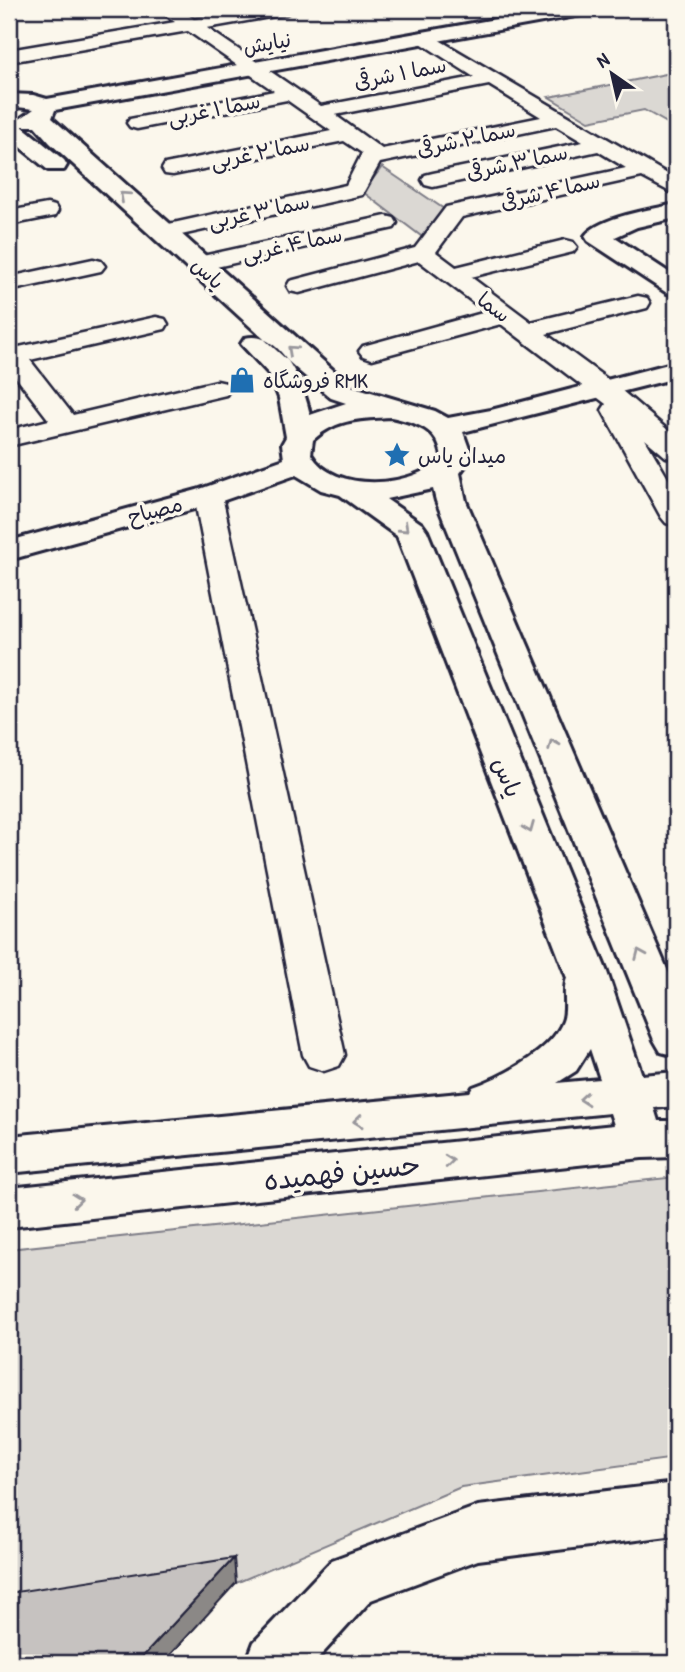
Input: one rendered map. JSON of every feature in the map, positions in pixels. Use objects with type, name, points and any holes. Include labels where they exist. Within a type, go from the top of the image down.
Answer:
[{"type":"street","points":[[168,9],[373,151],[372,158]]},
{"type":"street","points":[[9,56],[286,9]]},
{"type":"street","name":"نیایش","points":[[39,108],[581,9]]},
{"type":"street","points":[[422,38],[676,188]]},
{"type":"street","name":"سما ۱ شرقی","points":[[317,113],[492,79]]},
{"type":"street","name":"یاس","points":[[9,81],[39,108],[58,138],[341,392],[391,409]]},
{"type":"street","name":"سما ۱ غربی","points":[[137,123],[290,94]]},
{"type":"street","points":[[9,100],[39,108]]},
{"type":"street","points":[[9,125],[39,108]]},
{"type":"street","name":"سما ۲ شرقی","points":[[372,158],[560,119]]},
{"type":"street","name":"یاس","points":[[9,125],[157,252],[283,372],[293,398],[300,449]]},
{"type":"street","name":"سما ۲ غربی","points":[[173,170],[347,134]]},
{"type":"street","name":"سما ۳ شرقی","points":[[433,180],[602,144]]},
{"type":"street","name":"سما ۳ غربی","points":[[163,232],[354,190],[372,158]]},
{"type":"street","name":"سما ۴ شرقی","points":[[424,253],[454,212],[645,170]]},
{"type":"street","points":[[9,218],[47,211]]},
{"type":"street","points":[[676,211],[629,222],[597,236],[676,288]]},
{"type":"street","name":"سما ۴ غربی","points":[[198,264],[386,223]]},
{"type":"street","points":[[452,275],[565,247]]},
{"type":"street","points":[[299,286],[424,253]]},
{"type":"street","name":"سما","points":[[424,253],[605,390],[676,451]]},
{"type":"street","points":[[9,284],[93,266]]},
{"type":"street","points":[[526,331],[638,303]]},
{"type":"street","points":[[372,351],[505,315]]},
{"type":"street","points":[[66,424],[10,355],[156,324]]},
{"type":"street","points":[[444,427],[605,390],[676,370]]},
{"type":"street","points":[[9,438],[217,389]]},
{"type":"street","points":[[605,390],[676,517]]},
{"type":"street","points":[[391,409],[420,415],[444,427],[456,441],[457,457],[445,472],[427,482],[403,489],[377,491],[350,488],[320,478],[300,449],[320,420],[353,410],[391,409]]},
{"type":"street","name":"مصباح","points":[[9,551],[208,496],[300,449]]},
{"type":"street","points":[[445,472],[451,501],[672,1026]]},
{"type":"street","name":"یاس","points":[[350,488],[411,531],[586,972],[627,1095],[659,1139]]},
{"type":"street","points":[[208,496],[324,1055]]},
{"type":"street","points":[[450,1112],[511,1092],[560,1059],[585,1023],[586,972]]},
{"type":"street","name":"حسین فهمیده","points":[[9,1155],[676,1089]]},
{"type":"street","name":"حسین فهمیده","points":[[9,1208],[659,1139]]},
{"type":"street","points":[[275,1663],[352,1580],[478,1533],[676,1509]]},
{"type":"shaded area","points":[[676,72],[676,128],[644,110],[589,121],[549,97]]},
{"type":"shaded area","points":[[382,167],[447,211],[425,239],[363,192]]},
{"type":"shaded area","points":[[676,1177],[676,1458],[461,1487],[236,1583],[9,1619],[9,1249]]},
{"type":"building","points":[[234,1558],[137,1663],[9,1663],[9,1593]]},
{"type":"place","name":"فروشگاه RMK","points":[[242,380]]},
{"type":"place","name":"میدان یاس","points":[[397,455]]}]
